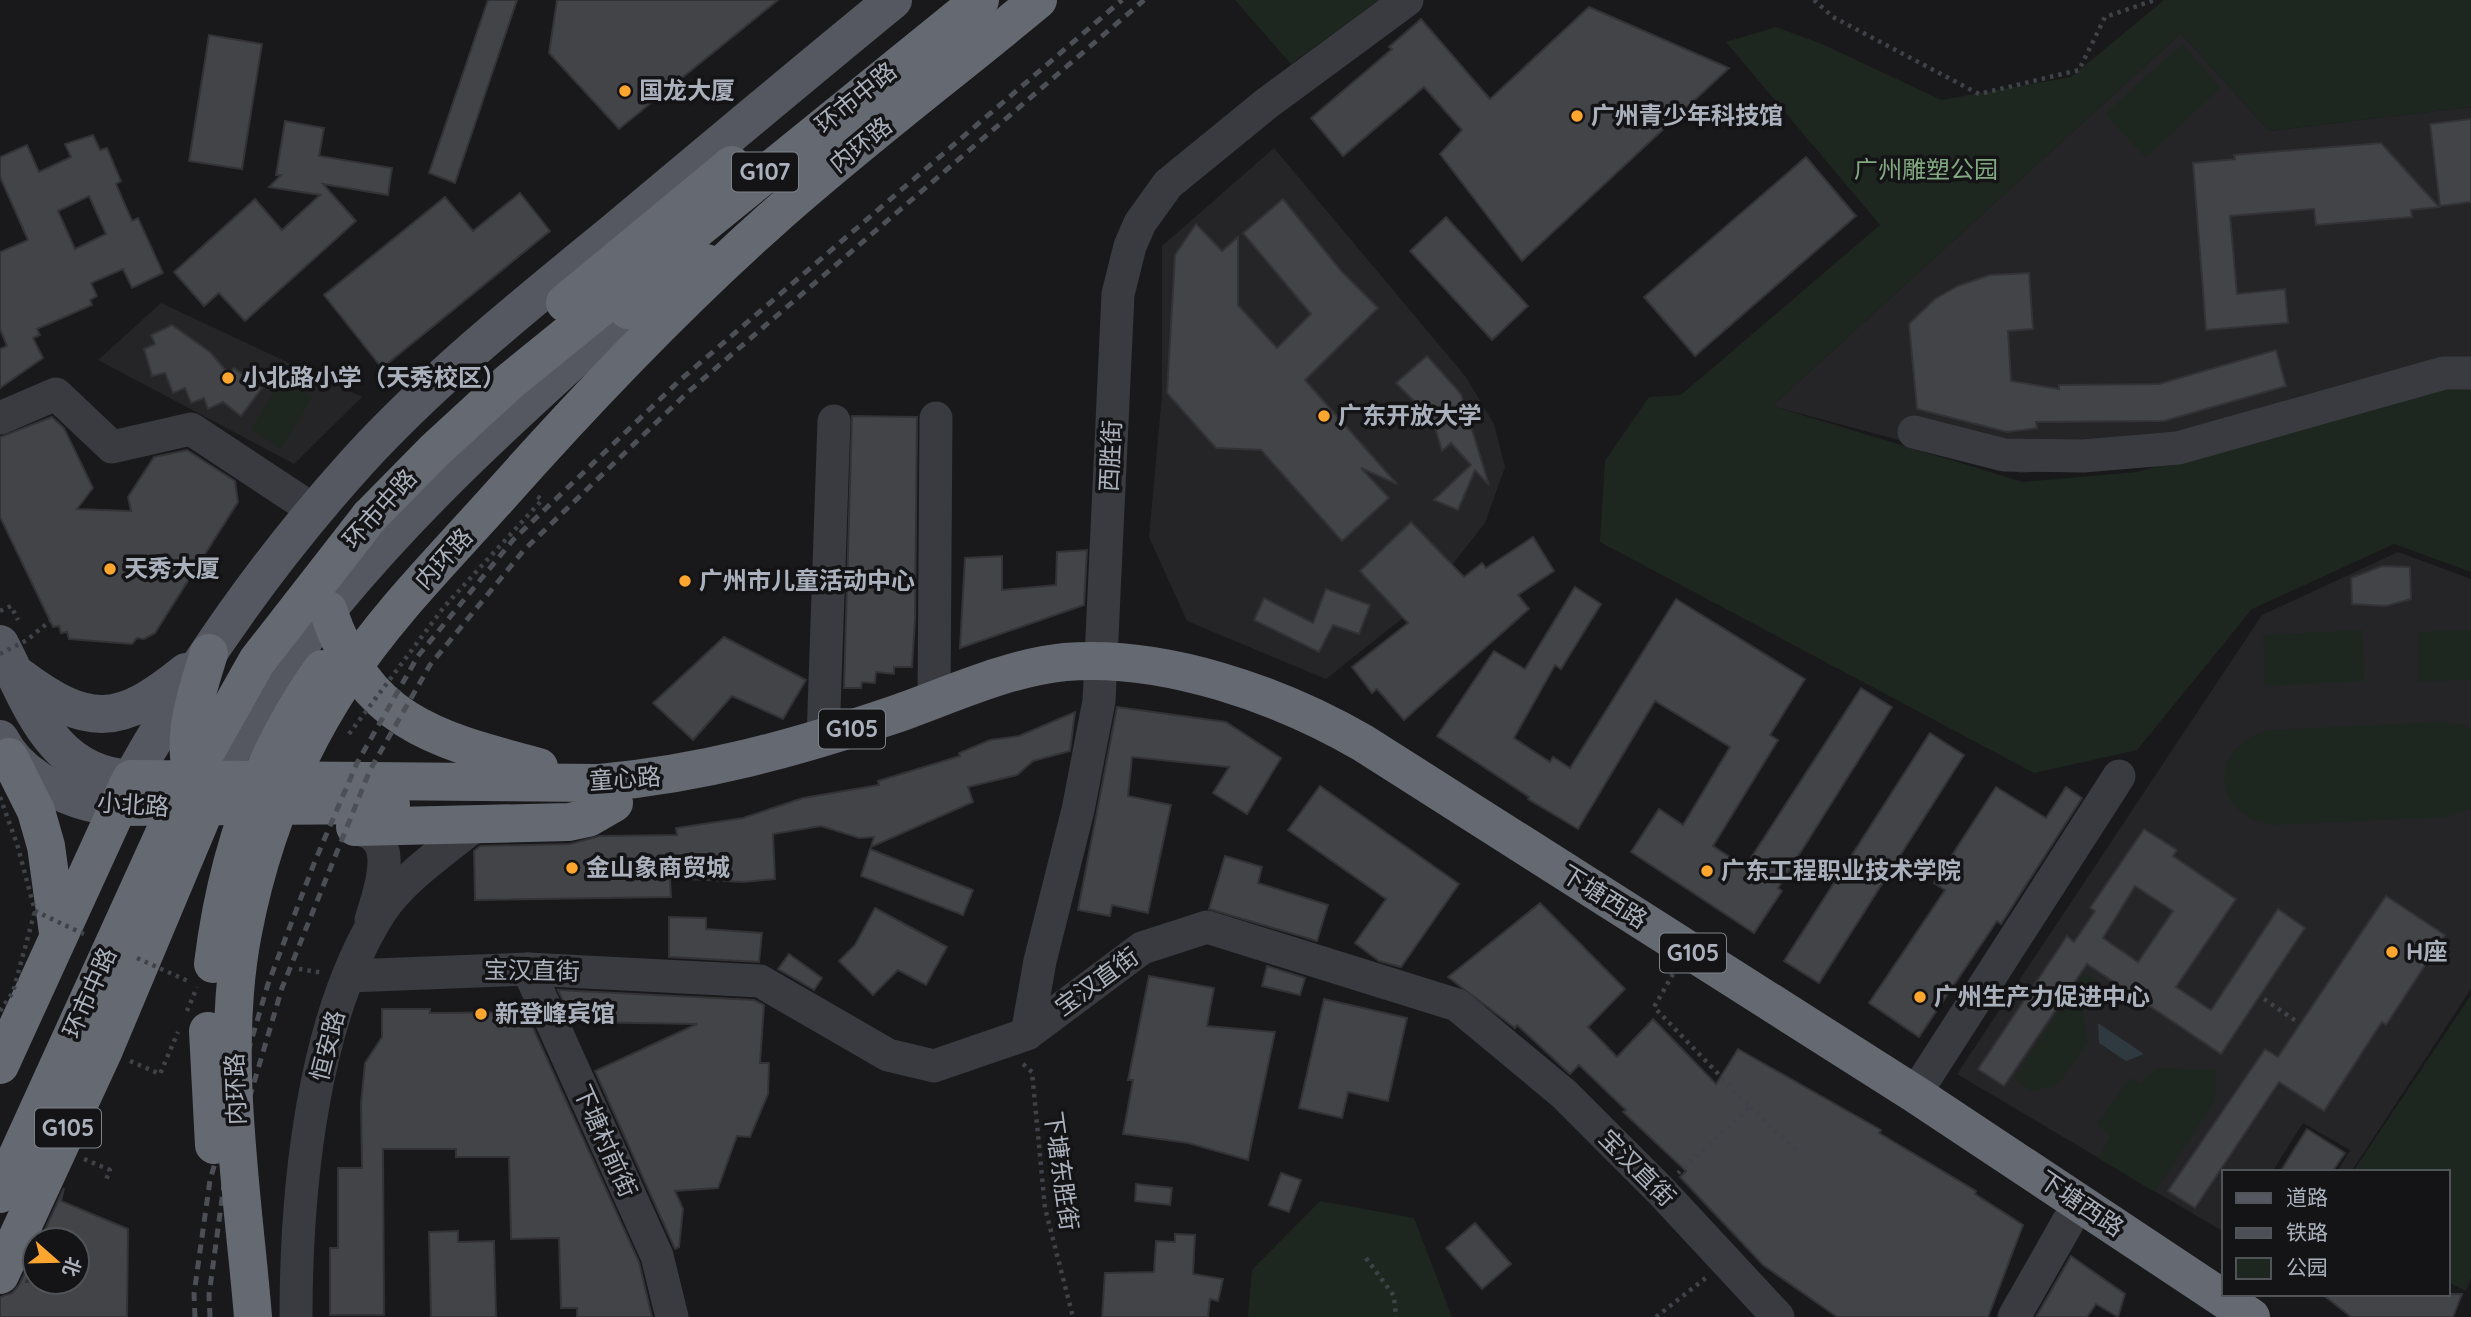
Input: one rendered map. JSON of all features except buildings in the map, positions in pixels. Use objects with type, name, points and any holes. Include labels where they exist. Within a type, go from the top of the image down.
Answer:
[{"type":"highway","name":"环市中路","points":[[0,1194],[181,794],[206,747],[257,661],[416,435],[466,388],[598,275],[939,0]]},
{"type":"highway","name":"环市中路","points":[[0,1135],[137,831],[200,712],[259,619],[362,509],[692,232],[980,0]]},
{"type":"highway","name":"内环路","points":[[229,1317],[209,1090],[211,983],[221,904],[232,860],[253,799],[289,720],[339,643],[399,571],[614,336],[754,207],[1003,0]]},
{"type":"highway","points":[[628,310],[674,290],[1020,0]]},
{"type":"highway","name":"内环路","points":[[253,1317],[237,1122],[234,1030],[237,978],[243,935],[267,840],[296,767],[324,712],[366,650],[400,608],[577,409],[653,330],[776,215],[1038,0]]},
{"type":"highway","points":[[838,112],[885,112]]},
{"type":"highway","points":[[598,275],[654,198]]},
{"type":"highway","points":[[209,653],[188,727],[203,799],[354,827],[569,822],[588,818],[607,793],[439,737],[405,720],[377,697],[316,624]]},
{"type":"highway","name":"童心路","points":[[607,793],[823,739],[1037,667],[1102,671]]},
{"type":"highway","name":"下塘西路","points":[[1102,671],[1165,670],[1223,683],[1263,695],[1332,725],[1915,1094],[2251,1317]]},
{"type":"highway","name":"童心路","points":[[140,803],[203,799],[607,793],[692,795],[768,778],[842,757],[1027,691],[1102,671]]},
{"type":"highway","name":"下塘西路","points":[[1102,671],[1211,700],[1302,734],[1358,765],[2212,1317]]},
{"type":"highway","points":[[4,748],[36,810],[46,846],[46,922]]},
{"type":"highway","name":"环市中路","points":[[0,1275],[134,982],[203,799]]},
{"type":"highway","points":[[134,982],[162,885],[140,803]]},
{"type":"highway","points":[[0,1166],[140,803]]},
{"type":"highway","name":"环市中路","points":[[0,1065],[46,922],[140,803]]},
{"type":"main road","name":"环市中路","points":[[140,803],[209,653],[252,591],[358,461],[430,390],[654,198],[893,0]]},
{"type":"main road","name":"环市中路","points":[[203,799],[255,709],[316,624],[435,488],[628,310],[692,232]]},
{"type":"main road","points":[[252,591],[250,619],[261,643],[280,650],[316,624]]},
{"type":"main road","points":[[5,657],[58,703],[78,710],[116,715],[135,708],[163,691],[209,653]]},
{"type":"main road","name":"小北路","points":[[5,657],[38,716],[67,757],[140,803]]},
{"type":"main road","name":"小北路","points":[[4,748],[60,791],[81,800],[140,803]]},
{"type":"street","name":"西胜街","points":[[1013,1039],[1054,903],[1078,810],[1102,671],[1118,294],[1130,246],[1140,223],[1168,184],[1189,165],[1266,104],[1407,0]]},
{"type":"street","points":[[1914,432],[2004,455],[2083,456],[2178,448],[2444,373],[2471,373]]},
{"type":"street","points":[[0,418],[56,394],[112,447],[191,429],[315,511]]},
{"type":"street","points":[[934,701],[936,418]]},
{"type":"street","points":[[823,739],[834,421]]},
{"type":"street","points":[[1915,1094],[2119,776]]},
{"type":"street","name":"恒安路","points":[[296,1317],[303,1191],[315,1103],[331,1023],[349,976],[382,910],[475,825]]},
{"type":"street","points":[[354,827],[374,836],[381,847],[383,863],[365,943]]},
{"type":"street","name":"宝汉直街","points":[[349,976],[528,969],[760,981],[888,1055],[934,1066],[1013,1039],[1142,948],[1207,927],[1457,1005],[1564,1094],[1778,1317]]},
{"type":"street","name":"下塘村前街","points":[[528,969],[657,1256],[672,1317]]},
{"type":"street","points":[[2014,1317],[2068,1222]]},
{"type":"path","points":[[1814,0],[1833,17],[1979,94],[2079,70],[2105,17],[2155,0]]},
{"type":"path","points":[[5,657],[50,621]]},
{"type":"path","points":[[0,1011],[13,992],[46,922]]},
{"type":"path","points":[[1675,971],[1654,1007],[1750,1107],[1799,1153]]},
{"type":"path","points":[[2264,999],[2296,1021]]},
{"type":"path","name":"下塘东胜街","points":[[1013,1039],[1032,1072],[1045,1208],[1073,1317]]},
{"type":"path","points":[[1689,1162],[1750,1107]]},
{"type":"path","points":[[59,1148],[110,1170],[104,1182]]},
{"type":"path","points":[[1366,1258],[1394,1296],[1396,1317]]},
{"type":"path","points":[[1656,1317],[1727,1262]]},
{"type":"shaded area","points":[[2181,33],[2269,131],[2471,107],[2471,387],[2144,463],[2021,473],[1772,406]]},
{"type":"shaded area","name":"广东开放大学","points":[[1274,148],[1466,377],[1494,424],[1505,467],[1485,523],[1423,602],[1326,679],[1187,621],[1149,537],[1162,395],[1162,246]]},
{"type":"shaded area","name":"小北路小学（天秀校区）","points":[[161,303],[362,397],[294,464],[98,360]]},
{"type":"shaded area","points":[[2398,552],[2471,579],[2471,989],[2352,1170],[2338,1170],[2350,1150],[2303,1123],[2273,1170],[2222,1170],[2222,1231],[1957,1074],[2262,615]]},
{"type":"shaded area","points":[[2098,1023],[2144,1054],[2126,1061],[2099,1043]]},
{"type":"green space","points":[[1235,0],[1379,0],[1291,64]]},
{"type":"green space","name":"广州雕塑公园","points":[[2164,0],[2471,0],[2471,107],[2269,131],[2181,33],[1772,406],[2023,482],[2137,472],[2398,395],[2448,383],[2471,387],[2471,572],[2394,544],[2252,609],[2137,750],[2034,773],[1600,542],[1605,461],[1649,397],[1681,395],[1880,225],[1726,42],[1776,27],[1822,44],[1941,100],[2071,77]]},
{"type":"green space","points":[[2182,44],[2221,88],[2145,158],[2105,114]]},
{"type":"green space","points":[[282,379],[312,398],[281,449],[251,429]]},
{"type":"green space","points":[[2362,630],[2364,681],[2265,686],[2263,635]]},
{"type":"green space","points":[[2471,630],[2471,680],[2418,681],[2418,632]]},
{"type":"green space","points":[[2441,722],[2471,729],[2471,809],[2445,817],[2273,825],[2252,819],[2237,809],[2228,795],[2225,780],[2227,765],[2235,750],[2249,738],[2269,730]]},
{"type":"green space","points":[[2084,973],[2100,983],[2083,1013],[2088,1043],[2058,1084],[2032,1092],[2014,1079]]},
{"type":"green space","points":[[2471,995],[2471,1278],[2466,1291],[2450,1283],[2450,1170],[2354,1170]]},
{"type":"green space","points":[[2157,1068],[2216,1070],[2215,1101],[2155,1192],[2098,1158],[2110,1136],[2097,1123],[2130,1078],[2140,1083]]},
{"type":"green space","points":[[1320,1201],[1414,1218],[1452,1317],[1248,1317],[1252,1270]]},
{"type":"railway","points":[[195,1317],[194,1294],[210,1180],[268,984],[315,861],[357,763],[418,656],[513,540],[679,381],[1122,0]]},
{"type":"railway","points":[[210,1317],[209,1295],[224,1184],[282,988],[370,770],[430,665],[524,550],[688,392],[1144,0]]},
{"type":"place","name":"国龙大厦","points":[[625,91]]},
{"type":"place","name":"广州青少年科技馆","points":[[1577,116]]},
{"type":"place","name":"小北路小学（天秀校区）","points":[[228,378]]},
{"type":"place","name":"广东开放大学","points":[[1324,416]]},
{"type":"place","name":"天秀大厦","points":[[110,569]]},
{"type":"place","name":"广州市儿童活动中心","points":[[685,581]]},
{"type":"place","name":"金山象商贸城","points":[[572,868]]},
{"type":"place","name":"广东工程职业技术学院","points":[[1707,871]]},
{"type":"place","name":"H座","points":[[2392,952]]},
{"type":"place","name":"广州生产力促进中心","points":[[1920,997]]},
{"type":"place","name":"新登峰宾馆","points":[[481,1014]]}]
